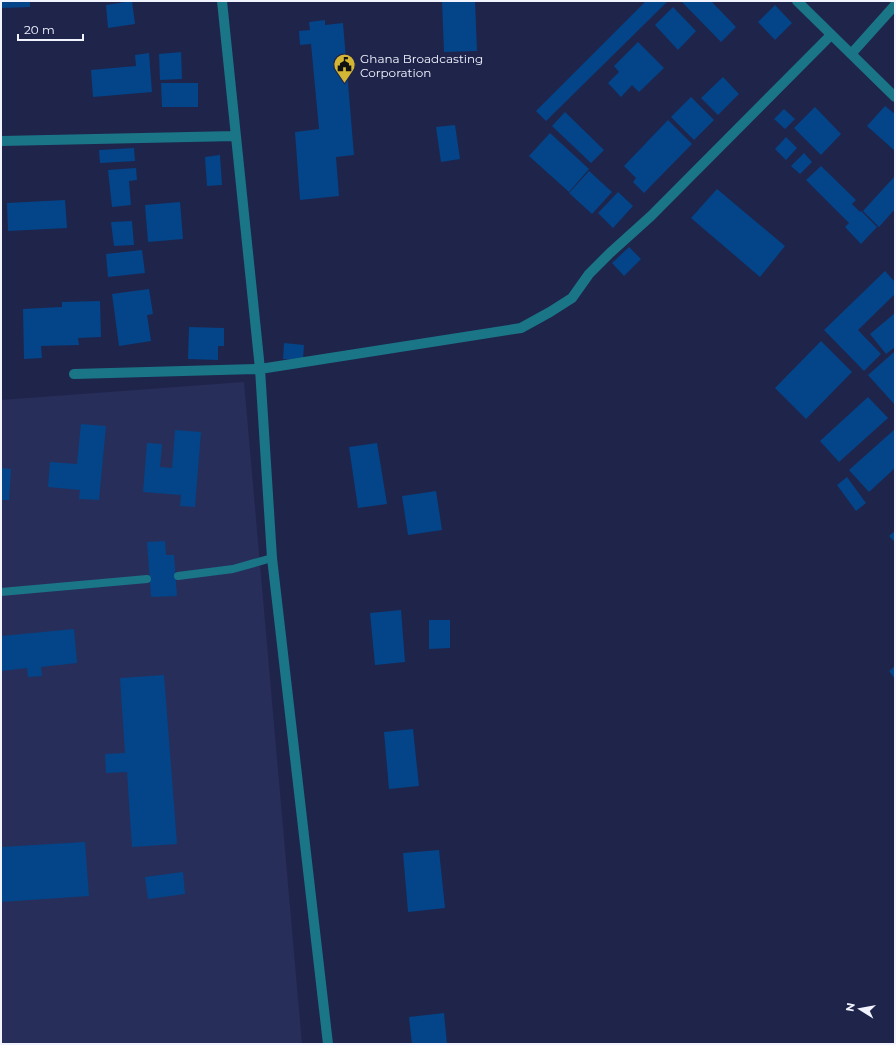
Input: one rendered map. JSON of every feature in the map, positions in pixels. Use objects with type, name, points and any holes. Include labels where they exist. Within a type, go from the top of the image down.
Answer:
[{"type":"street","points":[[222,1],[260,369],[272,558],[328,1044]]},
{"type":"street","points":[[797,1],[831,35],[852,53],[895,97]]},
{"type":"street","points":[[852,53],[895,5]]},
{"type":"street","points":[[74,374],[260,369],[521,328],[572,298],[589,274],[651,216],[831,35]]},
{"type":"street","points":[[1,141],[236,136]]},
{"type":"lane","points":[[178,576],[233,569],[272,558]]},
{"type":"lane","points":[[1,592],[147,579]]},
{"type":"shaded area","points":[[244,382],[302,1044],[1,1044],[1,400]]},
{"type":"building","points":[[1,1],[30,1],[30,7],[1,8]]},
{"type":"building","points":[[132,1],[135,24],[108,28],[106,5]]},
{"type":"building","points":[[442,1],[475,1],[477,51],[444,52]]},
{"type":"building","points":[[646,1],[668,1],[546,121],[536,111]]},
{"type":"building","points":[[681,1],[711,1],[736,27],[721,42]]},
{"type":"building","points":[[775,5],[792,23],[775,40],[758,22]]},
{"type":"building","points":[[673,7],[696,31],[678,50],[655,25]]},
{"type":"building","points":[[325,20],[325,25],[343,23],[354,155],[336,157],[339,196],[300,200],[295,132],[319,129],[311,44],[300,45],[299,31],[310,30],[309,22]]},
{"type":"building","points":[[638,42],[664,68],[639,92],[632,85],[621,97],[608,83],[619,72],[614,66]]},
{"type":"building","points":[[181,52],[182,79],[160,80],[159,54]]},
{"type":"building","points":[[149,53],[152,92],[93,97],[91,70],[136,66],[135,55]]},
{"type":"building","points":[[723,77],[739,94],[718,115],[701,98]]},
{"type":"building","points":[[161,83],[198,83],[198,107],[162,107]]},
{"type":"building","points":[[691,97],[714,120],[694,140],[671,117]]},
{"type":"building","points":[[885,106],[895,114],[895,151],[867,126]]},
{"type":"building","points":[[815,107],[841,134],[821,155],[794,128]]},
{"type":"building","points":[[784,109],[795,119],[785,129],[774,119]]},
{"type":"building","points":[[565,112],[604,150],[591,163],[552,126]]},
{"type":"building","points":[[668,120],[692,144],[644,193],[633,182],[636,178],[624,166]]},
{"type":"building","points":[[455,125],[460,159],[441,162],[436,127]]},
{"type":"building","points":[[550,133],[589,169],[569,192],[529,156]]},
{"type":"building","points":[[786,137],[797,148],[786,160],[775,149]]},
{"type":"building","points":[[134,148],[135,161],[100,163],[99,150]]},
{"type":"building","points":[[804,153],[812,162],[800,174],[791,166]]},
{"type":"building","points":[[220,155],[222,185],[207,186],[205,157]]},
{"type":"building","points":[[821,166],[856,200],[852,204],[877,227],[861,244],[845,227],[849,223],[806,180]]},
{"type":"building","points":[[136,168],[137,180],[129,181],[131,205],[112,207],[108,170]]},
{"type":"building","points":[[589,171],[612,192],[592,214],[569,193]]},
{"type":"building","points":[[895,176],[895,209],[879,227],[863,211]]},
{"type":"building","points":[[717,189],[785,246],[760,277],[691,218]]},
{"type":"building","points":[[618,192],[633,206],[613,228],[598,213]]},
{"type":"building","points":[[65,200],[67,228],[8,231],[7,203]]},
{"type":"building","points":[[180,202],[183,239],[148,242],[145,205]]},
{"type":"building","points":[[132,221],[134,245],[114,246],[111,222]]},
{"type":"building","points":[[629,247],[641,259],[624,276],[612,263]]},
{"type":"building","points":[[142,250],[145,273],[108,277],[106,254]]},
{"type":"building","points":[[885,271],[895,282],[895,294],[858,330],[881,354],[864,371],[824,330]]},
{"type":"building","points":[[149,289],[153,314],[147,315],[151,341],[119,346],[112,294]]},
{"type":"building","points":[[100,301],[101,337],[78,338],[79,345],[41,346],[42,358],[24,359],[23,309],[62,307],[62,302]]},
{"type":"building","points":[[895,313],[895,347],[886,354],[870,334]]},
{"type":"building","points":[[189,327],[224,328],[224,346],[218,346],[218,360],[188,359]]},
{"type":"building","points":[[821,341],[852,372],[806,419],[775,388]]},
{"type":"building","points":[[284,343],[304,345],[303,360],[283,359]]},
{"type":"building","points":[[894,352],[895,353],[895,405],[868,375]]},
{"type":"building","points":[[868,397],[888,418],[839,462],[820,441]]},
{"type":"building","points":[[81,424],[106,426],[99,500],[79,499],[80,490],[48,487],[50,462],[77,464]]},
{"type":"building","points":[[895,429],[895,468],[869,492],[849,470]]},
{"type":"building","points":[[175,430],[201,432],[195,507],[180,506],[181,495],[143,492],[147,443],[162,444],[160,467],[172,468]]},
{"type":"building","points":[[377,443],[387,504],[358,508],[349,447]]},
{"type":"building","points":[[1,468],[11,469],[9,500],[1,500]]},
{"type":"building","points":[[847,477],[866,503],[856,511],[837,485]]},
{"type":"building","points":[[436,491],[442,530],[408,535],[402,496]]},
{"type":"building","points":[[895,531],[895,542],[889,536]]},
{"type":"building","points":[[165,541],[166,555],[174,555],[177,596],[151,597],[147,542]]},
{"type":"building","points":[[401,610],[405,662],[375,665],[370,613]]},
{"type":"building","points":[[429,620],[450,620],[450,648],[429,649]]},
{"type":"building","points":[[74,629],[77,663],[41,667],[42,676],[28,677],[27,668],[1,671],[1,636]]},
{"type":"building","points":[[895,666],[895,679],[889,671]]},
{"type":"building","points":[[164,675],[177,844],[132,847],[127,772],[106,773],[105,754],[125,753],[120,678]]},
{"type":"building","points":[[413,729],[419,786],[389,789],[384,732]]},
{"type":"building","points":[[85,842],[89,896],[1,902],[1,847]]},
{"type":"building","points":[[439,850],[445,908],[408,912],[403,853]]},
{"type":"building","points":[[183,872],[185,894],[148,899],[145,877]]},
{"type":"building","points":[[444,1013],[447,1044],[412,1044],[409,1017]]},
{"type":"place","name":"Ghana Broadcasting Corporation","points":[[345,84]]}]
